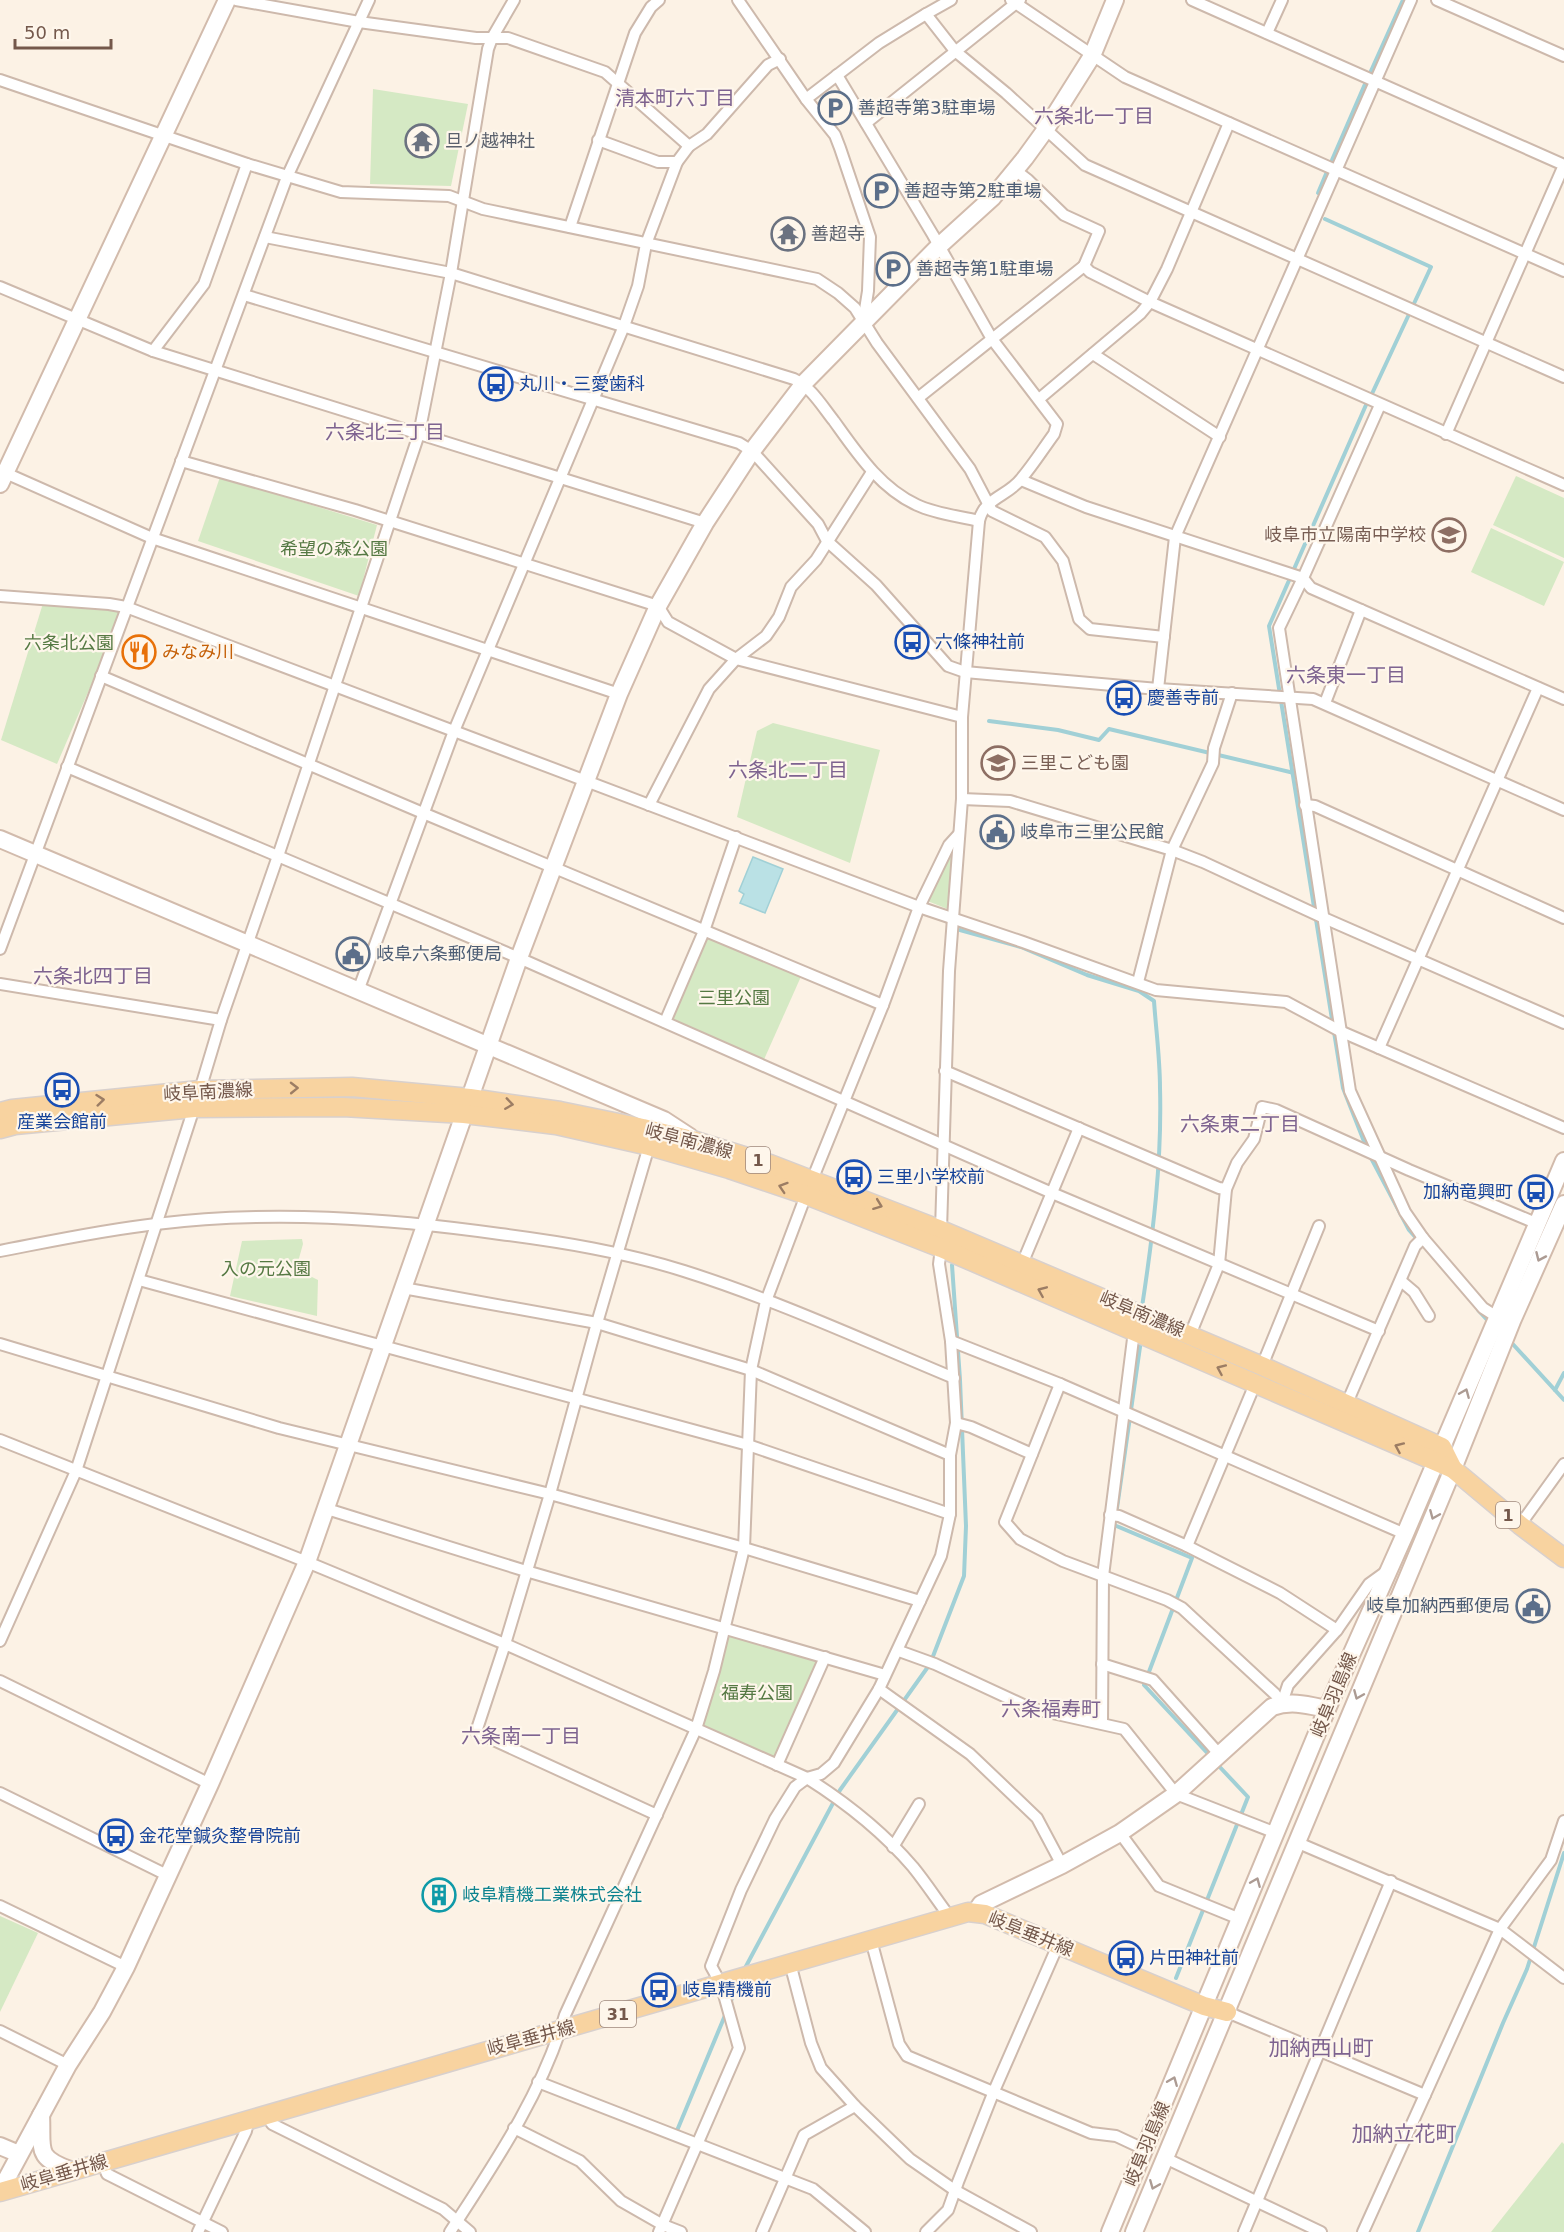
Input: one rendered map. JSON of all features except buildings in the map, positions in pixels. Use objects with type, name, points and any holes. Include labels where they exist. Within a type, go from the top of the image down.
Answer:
[{"type":"main road","name":"岐阜南濃線","points":[[0,1112],[200,1090],[352,1087],[467,1106],[649,1146],[729,1169],[809,1187],[941,1230],[1347,1403],[1438,1455]]},
{"type":"main road","name":"岐阜南濃線","points":[[0,1129],[26,1124],[194,1108],[467,1106],[560,1111],[696,1141],[770,1164],[809,1187],[940,1248],[1255,1384],[1438,1455]]},
{"type":"main road","name":"1","points":[[1438,1455],[1520,1525],[1564,1558]]},
{"type":"main road","name":"岐阜垂井線","points":[[0,2191],[968,1912],[985,1914],[1204,2006],[1227,2012]]},
{"type":"street","points":[[227,0],[79,319],[2,476],[152,538],[619,694]]},
{"type":"street","points":[[236,0],[359,22],[476,38],[508,38],[518,41],[605,72],[689,146]]},
{"type":"street","points":[[0,950],[287,177],[369,0]]},
{"type":"street","points":[[200,1090],[221,1020],[419,434],[451,273],[488,49],[514,0]]},
{"type":"street","points":[[738,0],[806,99],[835,135],[870,237],[868,291],[863,323]]},
{"type":"street","points":[[806,99],[879,43],[951,0]]},
{"type":"street","points":[[0,2191],[68,2065],[102,2012],[126,1967],[169,1876],[307,1562],[519,958],[619,694],[658,606],[705,522],[752,451],[804,384],[939,246],[993,197],[1015,171],[1046,129],[1092,56],[1114,0]]},
{"type":"street","points":[[1192,0],[1564,165],[1446,434]]},
{"type":"street","points":[[1267,33],[1282,0]]},
{"type":"street","points":[[1158,688],[1175,537],[1411,0]]},
{"type":"street","points":[[1437,0],[1564,56]]},
{"type":"street","points":[[866,123],[1016,1],[1125,77],[1564,271]]},
{"type":"street","points":[[570,227],[635,33],[651,2]]},
{"type":"street","points":[[926,14],[956,51],[1085,165],[1564,377]]},
{"type":"street","points":[[357,991],[454,731],[624,326],[638,286],[646,244],[677,162],[689,146],[707,134],[768,64],[780,59]]},
{"type":"street","points":[[837,75],[992,339],[1058,424],[1054,434],[1021,480],[987,504],[981,512],[979,521],[962,717],[962,799],[952,917],[941,1230]]},
{"type":"street","points":[[0,80],[247,164],[341,192],[450,196],[483,209],[817,279],[855,308],[863,323],[970,469],[992,511],[1045,537],[1063,561],[1079,619],[1090,629],[1164,637]]},
{"type":"street","points":[[1039,399],[1140,314],[1150,302],[1167,268],[1229,123]]},
{"type":"street","points":[[598,140],[658,162],[677,162]]},
{"type":"street","points":[[153,351],[204,284],[247,164]]},
{"type":"street","points":[[918,398],[1084,266],[1099,231],[1065,216],[1028,180],[1015,171]]},
{"type":"street","points":[[265,237],[451,273],[804,384],[872,472],[916,505],[979,521]]},
{"type":"street","points":[[1084,266],[1090,272],[1150,302],[1564,485]]},
{"type":"street","points":[[0,287],[153,351],[705,522]]},
{"type":"street","points":[[244,295],[739,443],[752,451],[818,524],[827,541],[876,585],[948,666],[965,672],[1312,699],[1564,810]]},
{"type":"street","points":[[1094,354],[1220,437]]},
{"type":"street","points":[[1380,405],[1279,628],[1350,1091],[1397,1198],[1423,1238],[1483,1308],[1497,1317]]},
{"type":"street","points":[[181,461],[390,522],[658,606],[668,622],[736,659],[962,717]]},
{"type":"street","points":[[649,805],[709,689],[736,659],[766,636],[779,617],[791,587],[816,560],[872,472]]},
{"type":"street","points":[[1021,480],[1086,507],[1303,578],[1311,588],[1564,699]]},
{"type":"street","points":[[0,596],[126,607],[919,907],[1156,990],[1286,1002],[1342,1032],[1564,1128]]},
{"type":"street","points":[[1325,703],[1361,610]]},
{"type":"street","points":[[101,676],[883,1005]]},
{"type":"street","points":[[1379,1048],[1538,688]]},
{"type":"street","points":[[1138,982],[1172,850],[1213,764],[1214,748],[1232,693]]},
{"type":"street","points":[[68,767],[519,958],[944,1146],[1380,1331]]},
{"type":"street","points":[[962,799],[1010,801],[1172,850],[1564,1023]]},
{"type":"street","points":[[1305,805],[1315,806],[1564,918]]},
{"type":"street","points":[[450,2232],[500,2156],[538,2082],[565,2015],[696,1729],[725,1630],[744,1548],[751,1370],[766,1300],[883,1005],[919,907],[949,845],[959,834]]},
{"type":"street","points":[[665,1022],[704,931],[736,837]]},
{"type":"street","points":[[0,839],[664,1120],[696,1141]]},
{"type":"street","points":[[0,984],[221,1020]]},
{"type":"street","points":[[945,1071],[1219,1188],[1227,1189]]},
{"type":"street","points":[[1190,1335],[1219,1264],[1227,1189],[1237,1163],[1254,1139],[1262,1107],[1276,1110],[1536,1223]]},
{"type":"street","points":[[0,1641],[76,1471],[194,1108]]},
{"type":"street","points":[[1022,1264],[1079,1128]]},
{"type":"street","points":[[649,1146],[550,1494],[476,1732],[657,1815]]},
{"type":"street","name":"岐阜羽島線","points":[[1110,2232],[1146,2150],[1327,1709],[1390,1569],[1564,1161]]},
{"type":"street","name":"岐阜羽島線","points":[[1134,2232],[1453,1469],[1512,1321],[1559,1226],[1564,1204]]},
{"type":"street","points":[[0,1251],[156,1224],[300,1217],[425,1223],[553,1241],[618,1254],[683,1271],[766,1300],[954,1378]]},
{"type":"street","points":[[1262,1366],[1319,1226]]},
{"type":"street","points":[[1347,1403],[1415,1246],[1423,1238]]},
{"type":"street","points":[[661,2228],[739,2048],[721,1984],[711,1966],[741,1890],[775,1819],[795,1788],[807,1778],[821,1774],[834,1763],[879,1689],[899,1651],[941,1556],[950,1514],[950,1455],[956,1424],[951,1341],[939,1264],[940,1248]]},
{"type":"street","points":[[138,1280],[748,1445],[950,1514]]},
{"type":"street","points":[[1401,1281],[1414,1292],[1429,1316]]},
{"type":"street","points":[[403,1288],[597,1323],[751,1370],[950,1455]]},
{"type":"street","points":[[1101,1723],[1103,1576],[1134,1331]]},
{"type":"street","points":[[951,1341],[1060,1384],[1122,1413],[1405,1534]]},
{"type":"street","points":[[0,1344],[279,1428],[550,1494],[744,1548],[920,1601]]},
{"type":"street","points":[[1060,1384],[1005,1522],[1020,1539],[1063,1561],[1182,1608],[1282,1703]]},
{"type":"street","points":[[1186,1546],[1255,1384]]},
{"type":"street","points":[[956,1424],[971,1427],[1032,1454]]},
{"type":"street","points":[[0,1440],[307,1562],[505,1644],[807,1778],[874,1829],[893,1847],[913,1867],[949,1916]]},
{"type":"street","points":[[1520,1525],[1564,1464]]},
{"type":"street","points":[[327,1509],[526,1571],[885,1675]]},
{"type":"street","points":[[1110,1515],[1119,1516],[1186,1546],[1280,1593],[1337,1630]]},
{"type":"street","points":[[1282,1703],[1288,1685],[1337,1630],[1369,1584],[1390,1569]]},
{"type":"street","points":[[899,1651],[935,1664],[1030,1708],[1124,1729],[1176,1794],[1276,1833]]},
{"type":"street","points":[[777,1765],[825,1657]]},
{"type":"street","points":[[1102,1664],[1153,1680],[1220,1755]]},
{"type":"street","points":[[0,1681],[210,1784]]},
{"type":"street","points":[[879,1689],[970,1754],[1037,1818],[1062,1865]]},
{"type":"street","points":[[975,1913],[981,1904],[1062,1865],[1120,1833],[1176,1794],[1272,1707],[1282,1703],[1299,1703],[1327,1709]]},
{"type":"street","points":[[0,1793],[169,1876]]},
{"type":"street","points":[[893,1847],[920,1804]]},
{"type":"street","points":[[1364,2232],[1500,1929],[1551,1860],[1564,1821]]},
{"type":"street","points":[[1120,1833],[1159,1886],[1240,1919]]},
{"type":"street","points":[[1296,1842],[1500,1929],[1564,1978]]},
{"type":"street","points":[[1244,2232],[1391,1881]]},
{"type":"street","points":[[0,1906],[126,1967]]},
{"type":"street","points":[[871,1940],[899,2044],[907,2056],[1091,2133],[1116,2136],[1146,2150]]},
{"type":"street","points":[[926,2232],[948,2211],[994,2091],[1058,1945]]},
{"type":"street","points":[[790,1963],[811,2043],[821,2068],[855,2106],[910,2159],[956,2191],[1031,2232]]},
{"type":"street","points":[[1227,2012],[1425,2096]]},
{"type":"street","points":[[0,2031],[68,2065]]},
{"type":"street","points":[[538,2082],[813,2190],[865,2232]]},
{"type":"street","points":[[762,2232],[804,2135],[855,2106]]},
{"type":"street","points":[[41,2114],[43,2154],[51,2164],[70,2170]]},
{"type":"street","points":[[200,2227],[246,2131],[257,2116],[443,2209],[470,2232]]},
{"type":"street","points":[[514,2128],[580,2161],[621,2201],[661,2228],[681,2232]]},
{"type":"street","points":[[0,2146],[19,2154]]},
{"type":"street","points":[[1165,2158],[1321,2232]]},
{"type":"street","points":[[102,2162],[107,2174],[200,2227],[222,2232]]},
{"type":"green space","points":[[373,89],[468,104],[451,186],[370,184]]},
{"type":"green space","points":[[1516,476],[1564,498],[1564,558],[1493,525]]},
{"type":"green space","name":"希望の森公園","points":[[220,477],[377,525],[359,596],[198,541]]},
{"type":"green space","points":[[1491,528],[1564,562],[1544,606],[1471,572]]},
{"type":"green space","name":"六条北公園","points":[[44,600],[124,609],[57,764],[1,740]]},
{"type":"green space","points":[[773,723],[880,750],[850,863],[737,817],[757,731]]},
{"type":"green space","points":[[949,850],[955,852],[950,910],[925,900]]},
{"type":"green space","name":"三里公園","points":[[704,931],[803,972],[762,1064],[665,1022]]},
{"type":"green space","name":"入の元公園","points":[[302,1239],[303,1244],[296,1269],[318,1280],[317,1316],[230,1296],[242,1241]]},
{"type":"green space","name":"福寿公園","points":[[727,1633],[822,1659],[777,1762],[698,1728]]},
{"type":"green space","points":[[0,1916],[38,1933],[0,2012]]},
{"type":"green space","points":[[1562,2142],[1564,2144],[1564,2232],[1491,2232]]},
{"type":"water","points":[[753,857],[783,869],[765,913],[740,903],[744,894],[739,891]]},
{"type":"waterway","points":[[1371,71],[1403,0]]},
{"type":"waterway","points":[[1332,160],[1365,84]]},
{"type":"waterway","points":[[1318,193],[1326,174]]},
{"type":"waterway","points":[[1325,219],[1431,267],[1370,398]]},
{"type":"waterway","points":[[1366,405],[1269,626],[1343,1088],[1367,1149]]},
{"type":"waterway","points":[[989,721],[1058,730],[1099,740],[1109,729],[1294,773]]},
{"type":"waterway","points":[[960,930],[1021,947],[1087,975],[1139,991],[1154,1001],[1160,1077],[1160,1143],[1153,1225],[1142,1307]]},
{"type":"waterway","points":[[1370,1156],[1409,1230],[1418,1240]]},
{"type":"waterway","points":[[744,1970],[840,1790],[930,1664],[964,1576],[966,1526],[960,1380],[952,1265]]},
{"type":"waterway","points":[[1478,1310],[1489,1322]]},
{"type":"waterway","points":[[1117,1508],[1141,1340]]},
{"type":"waterway","points":[[1510,1341],[1564,1400]]},
{"type":"waterway","points":[[1555,1390],[1564,1373]]},
{"type":"waterway","points":[[1115,1521],[1114,1525],[1192,1558],[1144,1685],[1211,1757]]},
{"type":"waterway","points":[[1176,1978],[1248,1797],[1216,1763]]},
{"type":"waterway","points":[[1418,2232],[1527,1969],[1564,1853]]},
{"type":"waterway","points":[[730,2003],[738,1985]]},
{"type":"waterway","points":[[676,2133],[726,2013]]},
{"type":"place","name":"善超寺第3駐車場","points":[[835,108]]},
{"type":"place","name":"旦ノ越神社","points":[[422,141]]},
{"type":"place","name":"善超寺第2駐車場","points":[[881,191]]},
{"type":"place","name":"善超寺","points":[[788,234]]},
{"type":"place","name":"善超寺第1駐車場","points":[[893,269]]},
{"type":"place","name":"丸川・三愛歯科","points":[[496,384]]},
{"type":"place","name":"岐阜市立陽南中学校","points":[[1449,535]]},
{"type":"place","name":"六條神社前","points":[[912,642]]},
{"type":"place","name":"みなみ川","points":[[139,652]]},
{"type":"place","name":"慶善寺前","points":[[1124,698]]},
{"type":"place","name":"三里こども園","points":[[998,763]]},
{"type":"place","name":"岐阜市三里公民館","points":[[997,832]]},
{"type":"place","name":"岐阜六条郵便局","points":[[353,954]]},
{"type":"place","name":"産業会館前","points":[[62,1090]]},
{"type":"place","name":"三里小学校前","points":[[854,1177]]},
{"type":"place","name":"加納竜興町","points":[[1536,1192]]},
{"type":"place","name":"岐阜加納西郵便局","points":[[1533,1606]]},
{"type":"place","name":"金花堂鍼灸整骨院前","points":[[116,1836]]},
{"type":"place","name":"岐阜精機工業株式会社","points":[[439,1895]]},
{"type":"place","name":"片田神社前","points":[[1126,1958]]},
{"type":"place","name":"岐阜精機前","points":[[659,1990]]},
{"type":"district","name":"清本町六丁目","points":[[675,98]]},
{"type":"district","name":"六条北一丁目","points":[[1094,116]]},
{"type":"district","name":"六条北三丁目","points":[[385,432]]},
{"type":"district","name":"六条東一丁目","points":[[1346,675]]},
{"type":"district","name":"六条北二丁目","points":[[788,770]]},
{"type":"district","name":"六条北四丁目","points":[[93,976]]},
{"type":"district","name":"六条東二丁目","points":[[1240,1124]]},
{"type":"district","name":"六条福寿町","points":[[1051,1709]]},
{"type":"district","name":"六条南一丁目","points":[[521,1736]]},
{"type":"district","name":"加納西山町","points":[[1321,2048]]},
{"type":"district","name":"加納立花町","points":[[1404,2134]]}]
